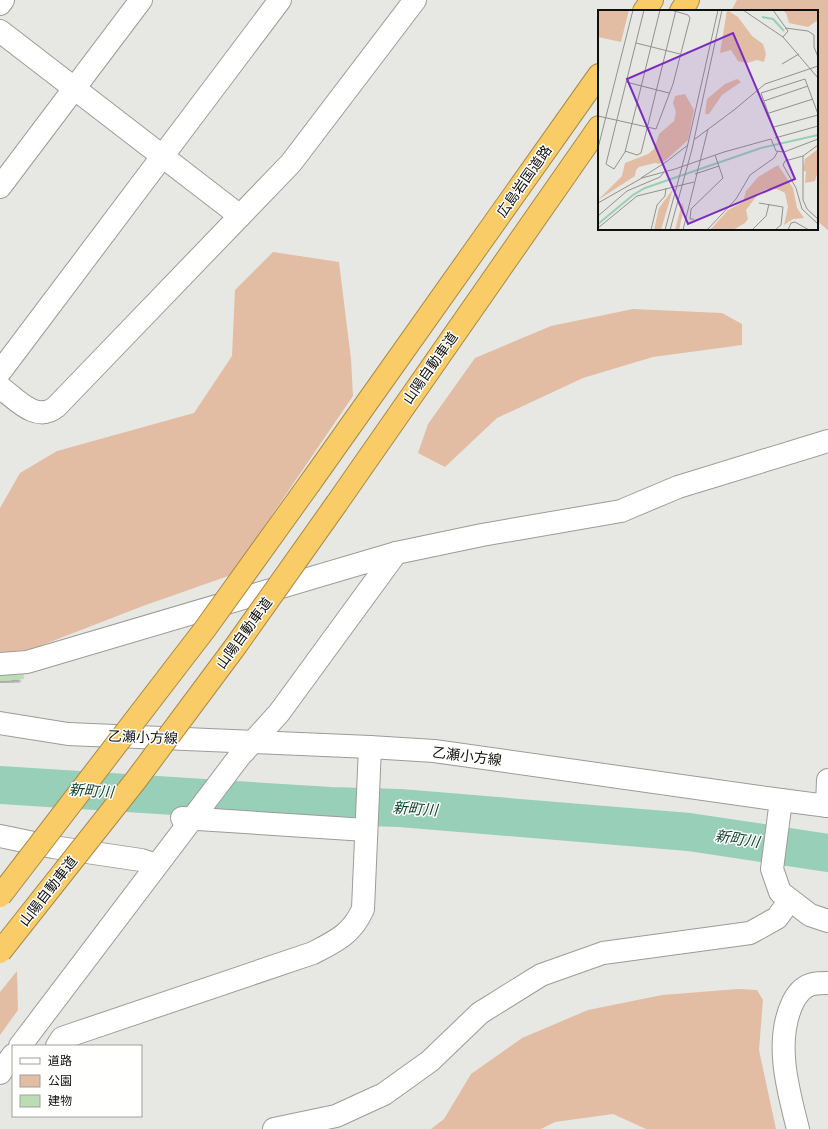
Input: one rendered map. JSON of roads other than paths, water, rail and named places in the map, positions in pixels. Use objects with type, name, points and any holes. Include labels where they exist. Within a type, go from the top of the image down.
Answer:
[{"type":"highway","points":[[645,10],[652,0]]},
{"type":"highway","points":[[682,10],[688,0]]},
{"type":"highway","name":"広島岩国道路","points":[[0,896],[205,629],[598,75]]},
{"type":"highway","name":"山陽自動車道","points":[[0,952],[136,780],[235,647],[454,332],[598,128]]},
{"type":"street","points":[[0,4],[3,0]]},
{"type":"street","points":[[0,188],[141,0]]},
{"type":"street","points":[[0,372],[280,0]]},
{"type":"street","points":[[0,387],[36,412],[43,413],[53,409],[291,162],[415,0]]},
{"type":"street","points":[[0,31],[240,216]]},
{"type":"street","points":[[0,664],[27,662],[396,553],[482,535],[621,511],[678,487],[828,441]]},
{"type":"street","points":[[21,1045],[156,866],[189,816],[279,713],[396,553]]},
{"type":"street","name":"乙瀬小方線","points":[[0,723],[68,734],[246,749],[370,754],[464,755],[780,806],[827,806]]},
{"type":"street","points":[[58,1045],[62,1038],[313,953],[345,936],[357,922],[363,909],[370,754]]},
{"type":"street","points":[[827,806],[828,780]]},
{"type":"street","points":[[780,806],[772,869],[780,892],[810,915],[828,922]]},
{"type":"street","points":[[189,816],[366,827]]},
{"type":"street","points":[[0,836],[53,847],[141,860],[156,866]]},
{"type":"street","points":[[274,1129],[336,1116],[384,1094],[430,1061],[480,1012],[541,975],[602,953],[750,933],[777,918],[790,900]]},
{"type":"street","points":[[798,1129],[784,1056],[785,1028],[790,1009],[798,992],[812,984],[828,983]]},
{"type":"street","points":[[0,1073],[12,1056]]},
{"type":"waterway","name":"新町川","points":[[0,785],[330,806],[400,808],[689,832],[828,853]]}]
